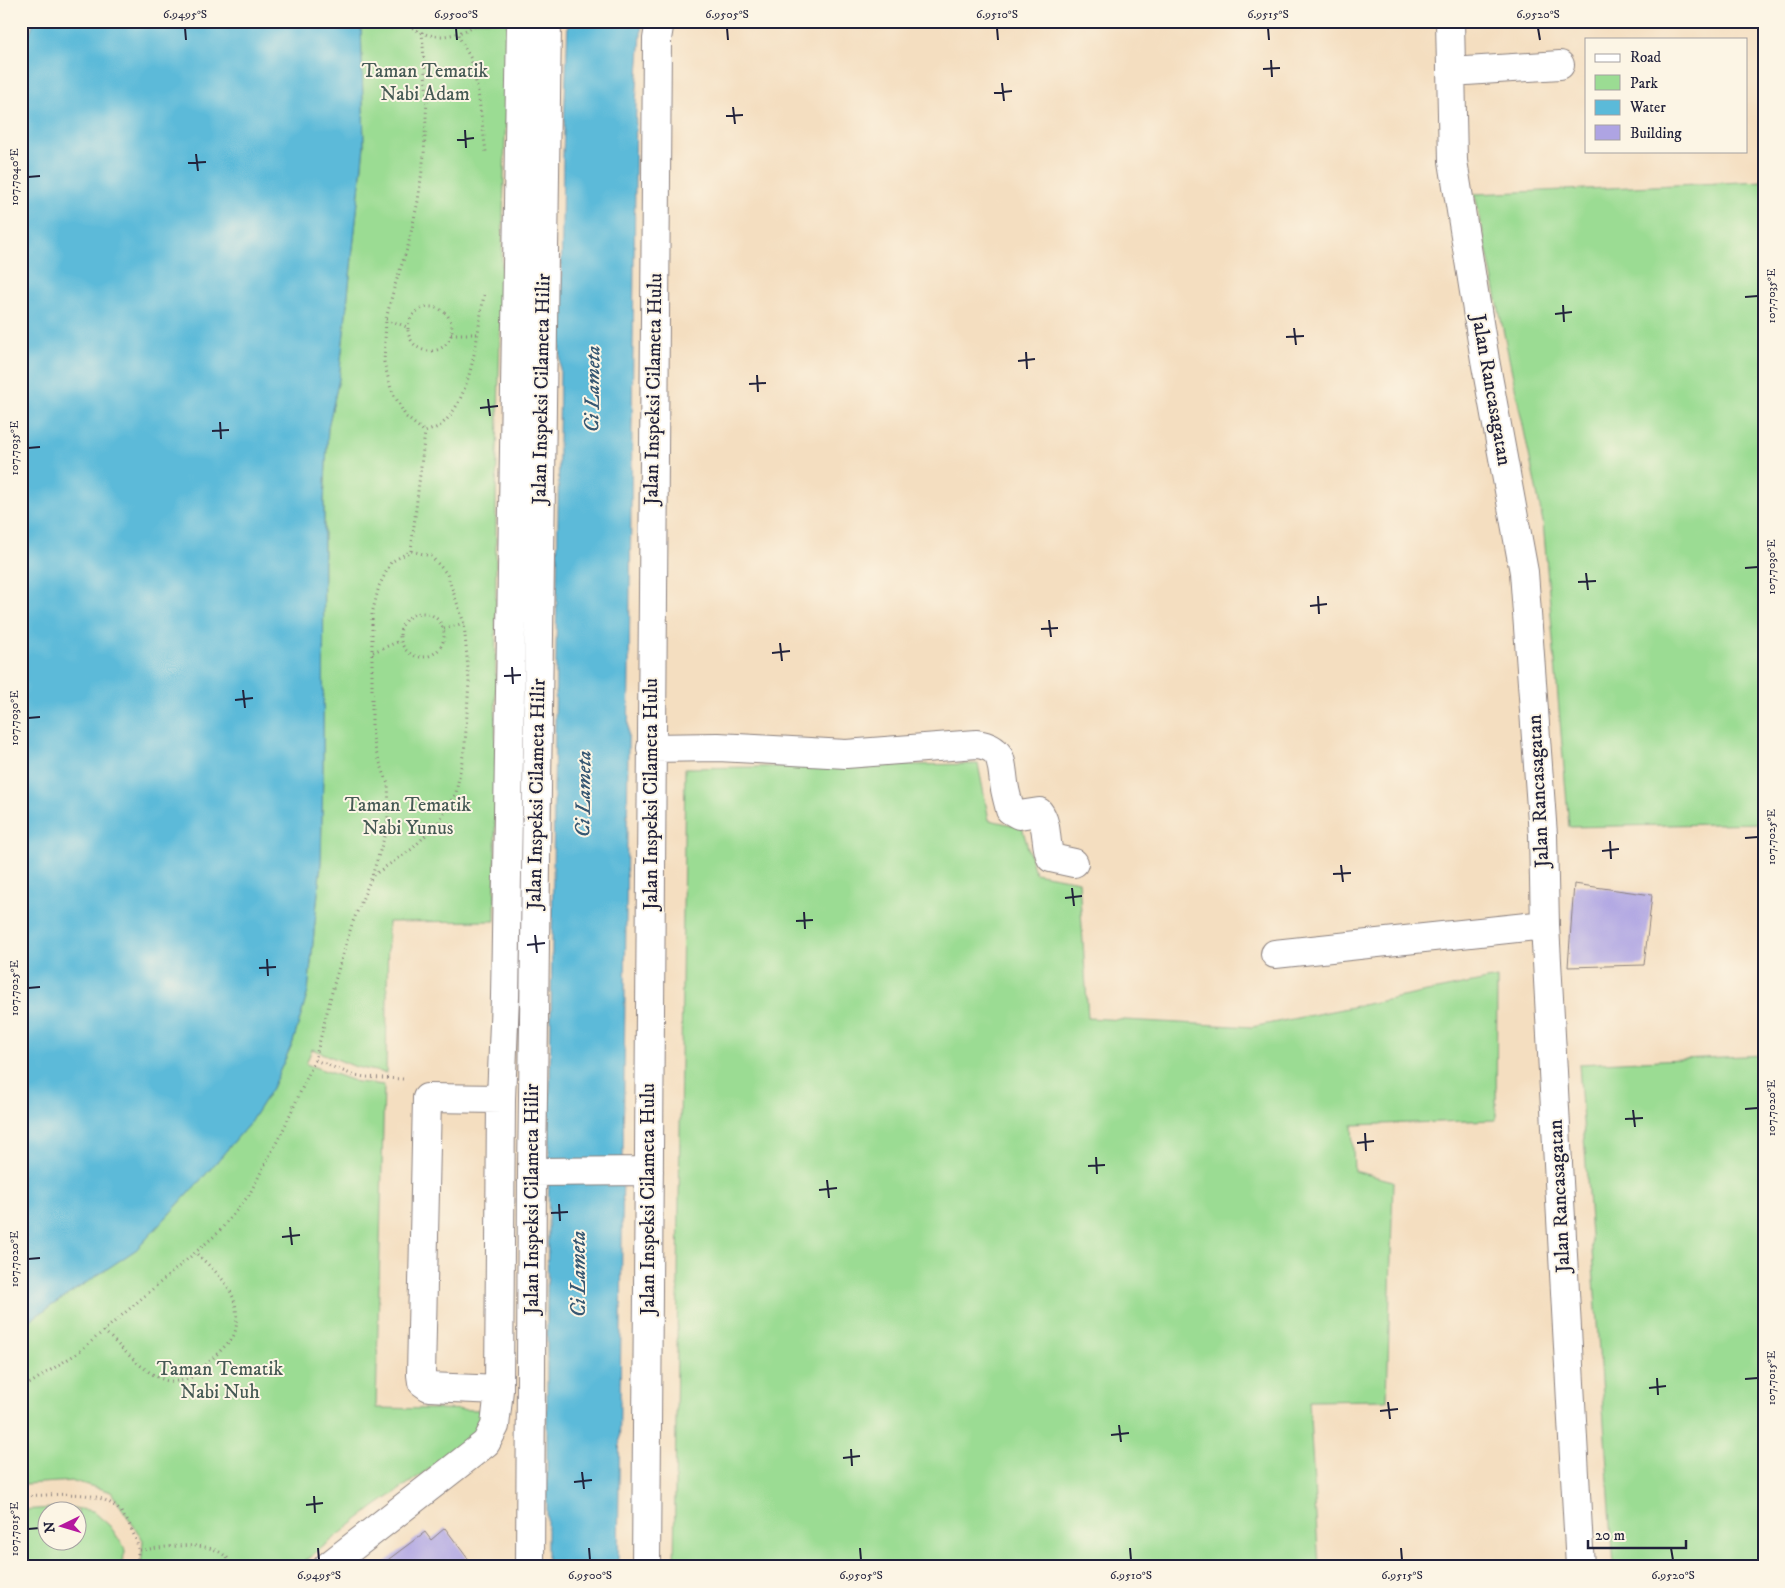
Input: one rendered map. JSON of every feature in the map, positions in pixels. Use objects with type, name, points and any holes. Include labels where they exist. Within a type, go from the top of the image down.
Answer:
[{"type":"street","points":[[327,1567],[486,1443],[496,1426],[499,1390],[501,1099],[505,979],[521,21]]},
{"type":"street","name":"Jalan Inspeksi Cilameta Hilir","points":[[530,1567],[542,1171],[546,21]]},
{"type":"street","name":"Jalan Inspeksi Cilameta Hulu","points":[[646,1567],[638,1171],[651,748],[657,39],[660,21]]},
{"type":"street","name":"Jalan Rancasagatan","points":[[1450,21],[1453,161],[1485,360],[1524,572],[1542,835],[1545,925],[1580,1567]]},
{"type":"street","points":[[1451,72],[1560,65]]},
{"type":"street","points":[[651,748],[718,748],[846,754],[968,745],[986,746],[993,749],[1002,758],[1004,786],[1010,810],[1014,814],[1019,815],[1039,812],[1044,824],[1051,858],[1074,863]]},
{"type":"street","points":[[1275,954],[1545,925]]},
{"type":"street","points":[[499,1390],[429,1387],[422,1382],[421,1375],[427,1098],[501,1099]]},
{"type":"street","points":[[542,1171],[638,1171]]},
{"type":"path","points":[[405,21],[422,32],[433,36],[458,35],[480,21]]},
{"type":"path","points":[[422,32],[427,99],[424,156],[418,201],[408,246],[386,319],[384,362],[391,389],[406,417],[425,432]]},
{"type":"path","points":[[458,35],[471,59],[478,92],[486,153]]},
{"type":"path","points":[[425,432],[442,426],[463,393],[472,364],[485,289]]},
{"type":"path","points":[[433,307],[440,310],[450,320],[451,334],[444,347],[430,352],[416,347],[411,341],[407,327],[410,320],[419,310],[433,307]]},
{"type":"path","points":[[386,319],[407,327]]},
{"type":"path","points":[[451,334],[477,334]]},
{"type":"path","points":[[411,552],[425,432]]},
{"type":"path","points":[[21,1389],[79,1352],[218,1233],[249,1195],[284,1128],[314,1060],[350,932],[372,876],[386,832],[389,808],[388,784],[376,752],[372,731],[372,614],[379,586],[391,562],[411,552],[431,556],[447,574],[464,623],[469,681],[465,745],[456,792],[438,823],[412,849],[372,876]]},
{"type":"path","points":[[416,613],[430,614],[440,622],[444,629],[444,637],[438,651],[424,657],[409,653],[400,641],[404,621],[416,613]]},
{"type":"path","points":[[444,629],[464,623]]},
{"type":"path","points":[[373,652],[400,641]]},
{"type":"path","points":[[314,1060],[353,1075],[377,1079],[406,1079]]},
{"type":"path","points":[[104,1331],[146,1370],[163,1380],[181,1381],[192,1377],[233,1337],[236,1322],[235,1304],[229,1288],[220,1276],[196,1253]]},
{"type":"path","points":[[21,1495],[73,1493],[103,1500],[118,1508],[128,1521],[140,1550],[136,1567]]},
{"type":"path","points":[[140,1550],[192,1546],[212,1548],[225,1555],[234,1567]]},
{"type":"green space","points":[[361,21],[511,21],[505,139],[496,493],[495,921],[388,922],[386,1073],[356,1067],[312,1049],[306,1064],[357,1082],[384,1085],[376,1408],[484,1410],[483,1425],[468,1442],[373,1508],[297,1567],[141,1567],[143,1540],[111,1492],[74,1481],[25,1484],[21,1482],[21,1326],[137,1249],[207,1173],[249,1124],[272,1088],[293,1042],[308,992],[321,863],[324,501],[328,427],[339,379],[364,146]]},
{"type":"green space","points":[[1764,181],[1764,823],[1569,827],[1543,522],[1475,194]]},
{"type":"green space","points":[[978,764],[989,820],[1022,827],[1035,873],[1079,881],[1088,1018],[1252,1027],[1497,978],[1496,1120],[1352,1125],[1354,1171],[1393,1181],[1387,1400],[1309,1401],[1319,1567],[674,1567],[685,768]]},
{"type":"green space","points":[[1764,1055],[1764,1567],[1614,1567],[1579,1064]]},
{"type":"green space","points":[[38,1509],[38,1550],[88,1550],[88,1510],[93,1511],[110,1526],[126,1550],[120,1567],[21,1567],[21,1510]]},
{"type":"water","points":[[34,21],[361,21],[364,146],[339,379],[328,427],[324,501],[321,863],[308,992],[293,1042],[272,1088],[249,1124],[207,1173],[137,1249],[21,1326],[21,57]]},
{"type":"water","name":"Ci Lameta","points":[[568,21],[642,21],[636,102],[618,1567],[547,1567],[547,1301],[563,155]]},
{"type":"building","points":[[1574,884],[1652,895],[1644,965],[1568,967]]},
{"type":"building","points":[[445,1528],[474,1567],[383,1567],[381,1565],[425,1532],[431,1540]]},
{"type":"park label","name":"Taman Tematik Nabi Adam","points":[[425,82]]},
{"type":"park label","name":"Taman Tematik Nabi Yunus","points":[[408,816]]},
{"type":"park label","name":"Taman Tematik Nabi Nuh","points":[[220,1380]]}]
